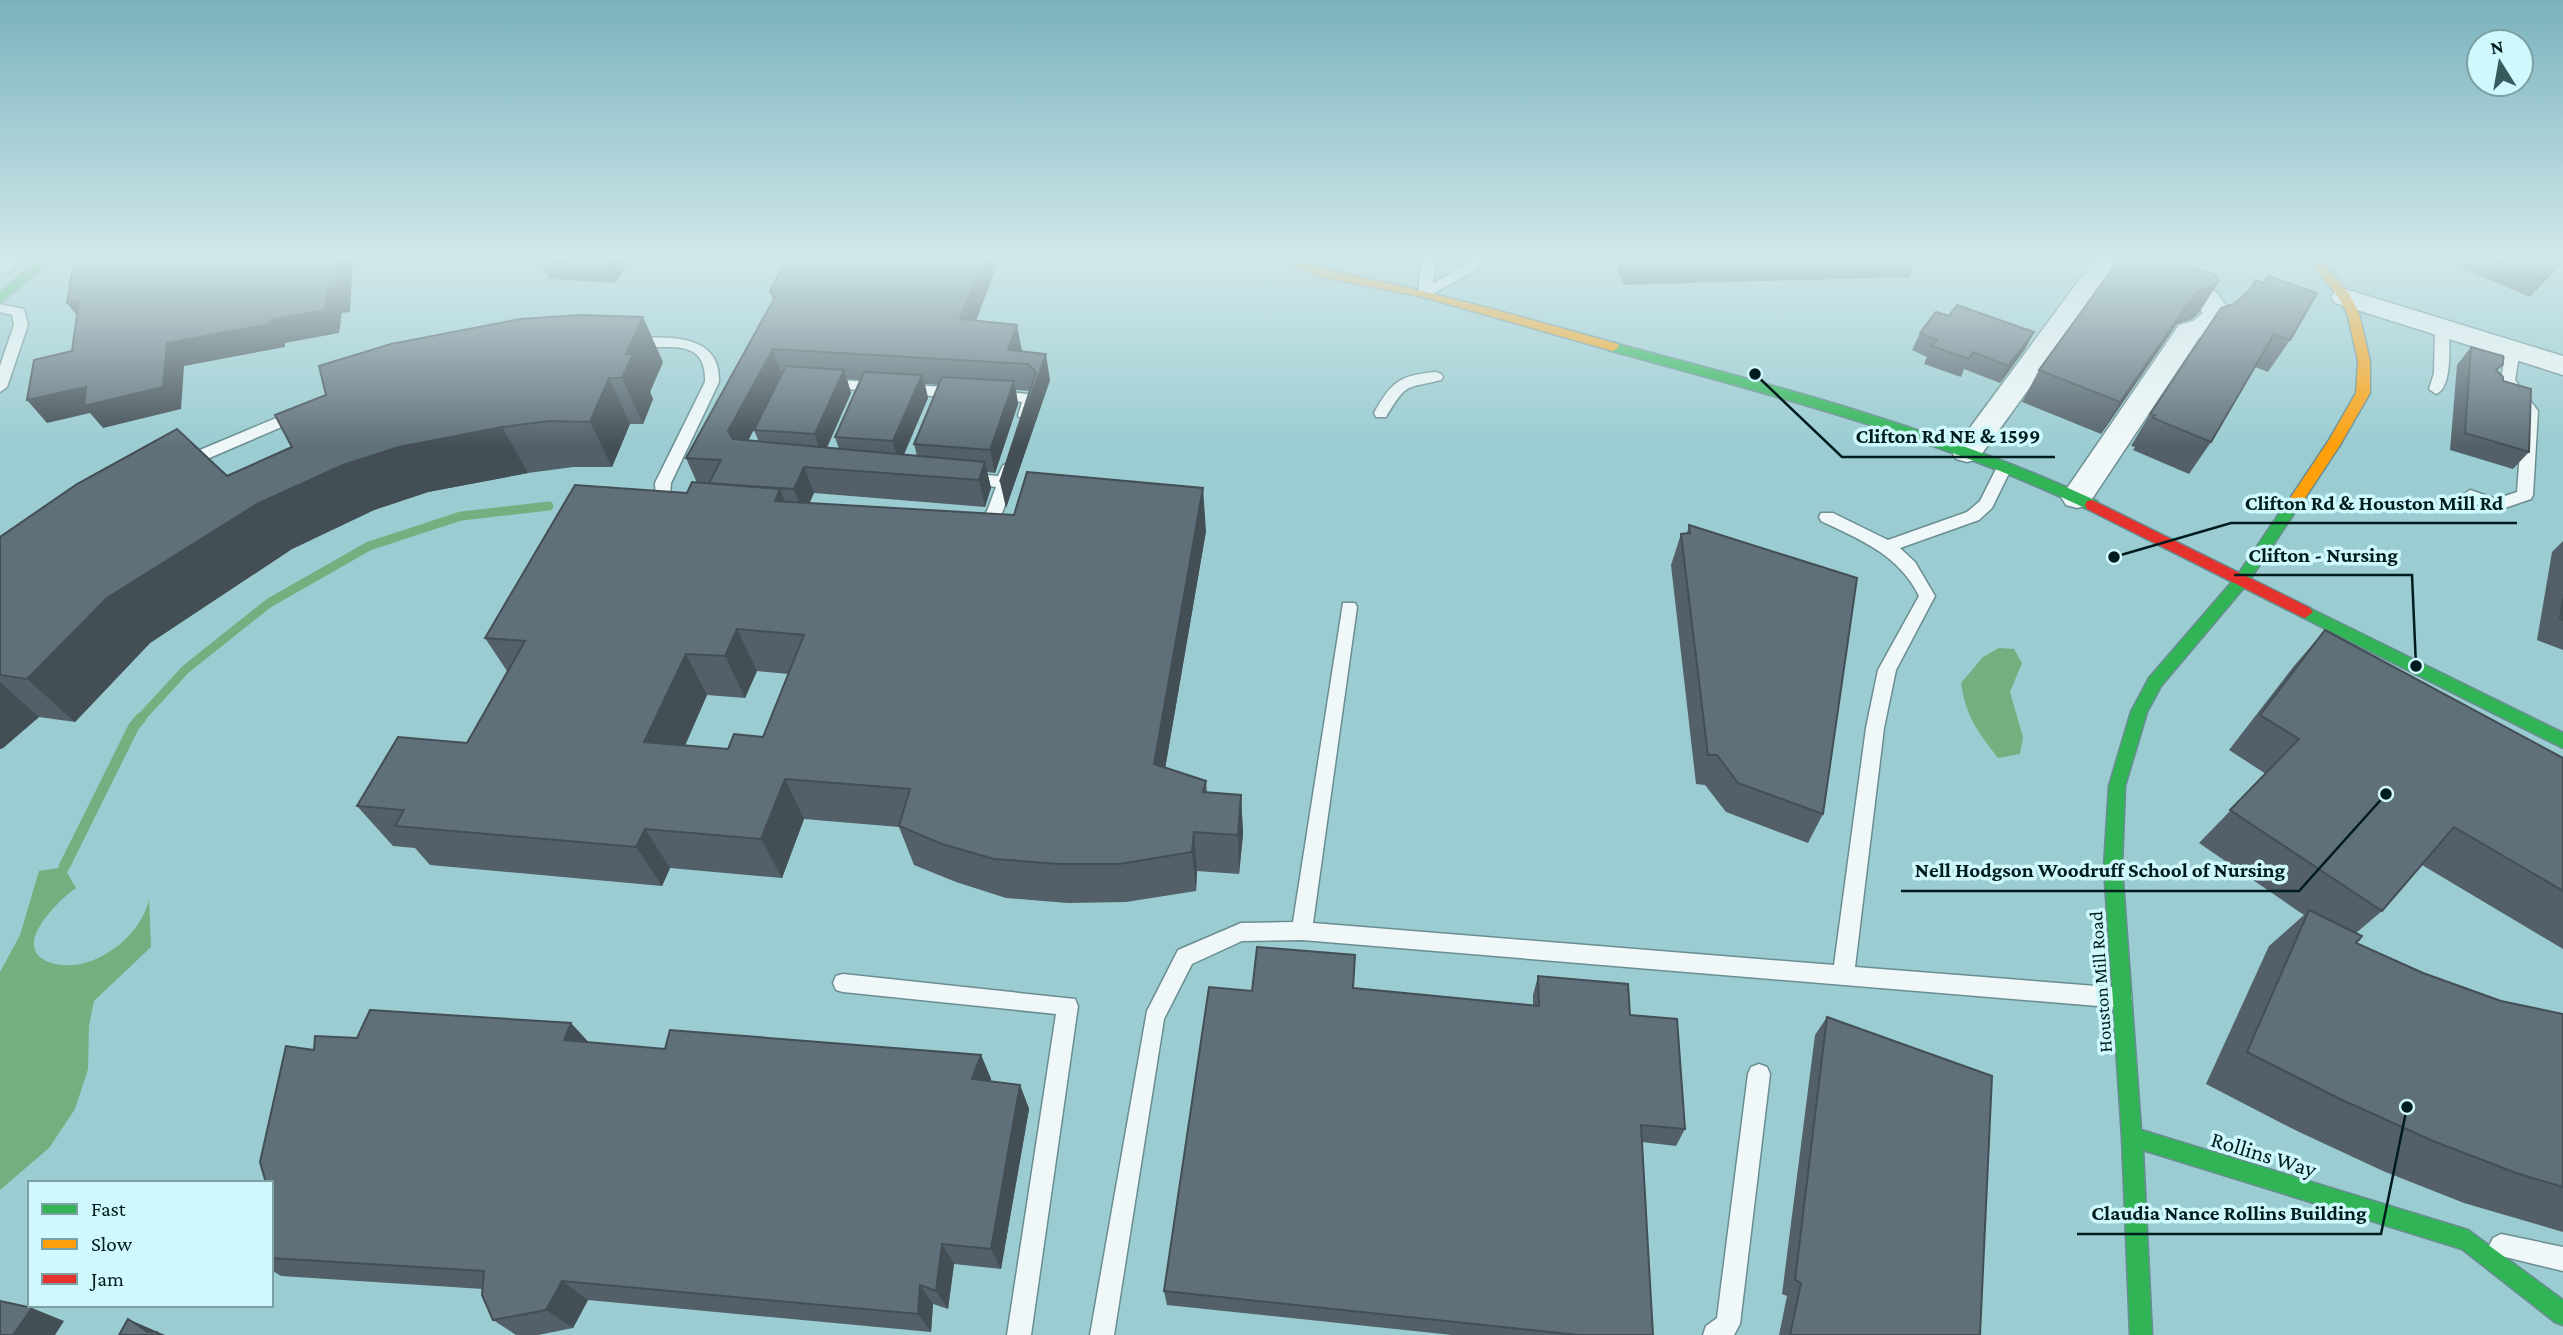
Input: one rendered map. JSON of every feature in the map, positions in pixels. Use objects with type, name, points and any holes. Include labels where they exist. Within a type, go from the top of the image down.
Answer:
[{"type":"street","points":[[1525,322],[1865,418],[1967,452],[2077,498],[2563,741]]},
{"type":"street","points":[[1967,452],[2062,322]]},
{"type":"street","points":[[2077,498],[2189,331],[2202,328],[2209,322]]},
{"type":"street","name":"Houston Mill Road","points":[[2141,1335],[2133,1137],[2113,867],[2118,786],[2139,712],[2155,682],[2242,580],[2335,442],[2363,393],[2364,360],[2355,322]]},
{"type":"street","points":[[2424,322],[2563,366]]},
{"type":"street","name":"Rollins Way","points":[[2133,1137],[2468,1240],[2563,1314]]},
{"type":"lane","points":[[0,387],[21,322]]},
{"type":"lane","points":[[2436,389],[2446,375],[2442,328]]},
{"type":"lane","points":[[613,344],[678,342],[702,351],[711,358],[712,382],[663,483],[662,496],[669,505],[696,514]]},
{"type":"lane","points":[[2470,496],[2496,505],[2525,495],[2531,411],[2508,380],[2513,350]]},
{"type":"lane","points":[[1381,413],[1395,388],[1407,381],[1436,377]]},
{"type":"lane","points":[[813,383],[862,392],[939,398],[1031,398],[1019,434]]},
{"type":"lane","points":[[2491,388],[2521,397]]},
{"type":"lane","points":[[162,474],[247,435],[313,409]]},
{"type":"lane","points":[[966,534],[976,533],[989,524],[1012,458]]},
{"type":"lane","points":[[1888,547],[1973,516],[1986,504],[2004,467]]},
{"type":"lane","points":[[949,476],[1004,482]]},
{"type":"lane","points":[[1827,517],[1888,547],[1910,564],[1927,596],[1887,670],[1875,728],[1843,977]]},
{"type":"lane","points":[[1302,931],[1349,607]]},
{"type":"lane","points":[[1101,1335],[1154,1018],[1185,957],[1241,932],[1302,931],[2122,998]]},
{"type":"lane","points":[[843,983],[1068,1006],[1019,1335]]},
{"type":"lane","points":[[1715,1335],[1728,1324],[1759,1074]]},
{"type":"lane","points":[[2468,1240],[2563,1259]]},
{"type":"shaded area","points":[[1999,648],[2014,649],[2022,663],[2010,692],[2023,737],[2020,754],[1998,758],[1974,723],[1961,683],[1983,657]]},
{"type":"shaded area","points":[[64,867],[76,888],[40,926],[35,938],[35,949],[41,958],[55,964],[70,965],[100,957],[114,949],[137,926],[149,899],[151,947],[94,1001],[89,1026],[88,1069],[75,1109],[49,1148],[0,1190],[0,972],[20,935],[39,871]]},
{"type":"building","points":[[76,322],[269,322],[167,343],[163,387],[84,406],[86,387],[27,400],[34,360],[72,351]]},
{"type":"building","points":[[503,322],[641,322],[626,354],[633,354],[622,378],[609,378],[590,422],[549,421],[502,427],[399,447],[343,465],[257,504],[107,598],[27,679],[0,675],[0,537],[77,484],[177,429],[227,476],[292,447],[275,415],[326,395],[319,366],[391,344]]},
{"type":"building","points":[[761,322],[991,322],[1017,325],[1008,350],[1046,354],[1000,482],[1036,372],[1028,364],[773,349],[728,431],[733,439],[985,462],[979,480],[804,467],[794,489],[709,483],[721,460],[686,458]]},
{"type":"building","points":[[1928,322],[2006,322],[2034,332],[2008,366],[1973,352],[1969,359],[1932,346],[1937,340],[1920,333]]},
{"type":"building","points":[[2074,322],[2175,322],[2120,402],[2039,370]]},
{"type":"building","points":[[2211,322],[2300,322],[2290,340],[2274,334],[2211,442],[2153,418],[2155,415],[2150,414]]},
{"type":"building","points":[[2471,347],[2503,356],[2503,364],[2496,370],[2503,377],[2503,381],[2531,389],[2529,452],[2465,433]]},
{"type":"building","points":[[786,366],[844,370],[815,434],[754,430]]},
{"type":"building","points":[[864,372],[922,375],[893,441],[835,437]]},
{"type":"building","points":[[942,377],[1014,381],[990,450],[914,444]]},
{"type":"building","points":[[1027,472],[1203,488],[1154,764],[1206,781],[1203,792],[1241,795],[1238,835],[1194,832],[1192,852],[1119,864],[1059,864],[994,859],[942,844],[899,826],[910,789],[785,779],[761,839],[645,829],[636,847],[395,826],[404,810],[357,806],[398,737],[467,743],[525,641],[485,638],[575,485],[687,493],[692,482],[780,489],[775,501],[1014,515]],"holes":[[[737,629],[804,635],[763,737],[734,734],[728,749],[644,742],[686,654],[725,656]]]},
{"type":"building","points":[[1689,525],[1857,578],[1823,814],[1738,783],[1717,755],[1708,755],[1681,534],[1690,533]]},
{"type":"building","points":[[2563,598],[2563,620],[2560,619]]},
{"type":"building","points":[[2325,630],[2563,758],[2563,891],[2454,827],[2382,911],[2230,810],[2299,739],[2260,715]]},
{"type":"building","points":[[2309,910],[2362,936],[2356,943],[2423,973],[2501,1001],[2563,1014],[2563,1187],[2519,1174],[2433,1141],[2340,1099],[2247,1052]]},
{"type":"building","points":[[1257,947],[1355,955],[1353,988],[1539,1006],[1538,976],[1628,984],[1630,1015],[1677,1019],[1685,1129],[1641,1125],[1653,1335],[1578,1335],[1164,1291],[1209,987],[1252,991]]},
{"type":"building","points":[[370,1010],[571,1023],[564,1040],[665,1049],[670,1030],[981,1055],[972,1079],[1020,1085],[991,1249],[942,1244],[936,1291],[920,1285],[918,1314],[562,1281],[546,1310],[493,1320],[482,1295],[484,1271],[273,1258],[273,1181],[265,1181],[260,1162],[286,1046],[314,1050],[315,1036],[357,1038]]},
{"type":"building","points":[[1827,1017],[1992,1076],[1980,1335],[1790,1335],[1801,1283],[1795,1280]]},
{"type":"building","points":[[0,1301],[32,1308],[13,1335],[0,1335]]},
{"type":"building","points":[[128,1319],[148,1332],[157,1332],[158,1335],[119,1335]]},
{"type":"waterway","points":[[139,720],[186,669],[269,603],[369,546],[461,516],[549,506]]},
{"type":"waterway","points":[[64,867],[134,726],[141,718]]},
{"type":"traffic: fast","points":[[1613,347],[1917,433],[2035,478],[2092,505]]},
{"type":"traffic: fast","points":[[2141,1335],[2132,1137],[2113,867],[2117,786],[2139,712],[2155,682],[2242,580],[2292,506]]},
{"type":"traffic: fast","points":[[2305,612],[2563,741]]},
{"type":"traffic: fast","points":[[2132,1137],[2468,1240],[2563,1314]]},
{"type":"traffic: slow","points":[[1525,322],[1613,347]]},
{"type":"traffic: slow","points":[[2292,506],[2335,442],[2363,393],[2364,361],[2355,322]]},
{"type":"traffic: jam","points":[[2092,505],[2305,612]]},
{"type":"place","name":"Clifton Rd NE & 1599","points":[[1755,374]]},
{"type":"place","name":"Clifton Rd & Houston Mill Rd","points":[[2114,557]]},
{"type":"place","name":"Clifton - Nursing","points":[[2416,666]]},
{"type":"place","name":"Nell Hodgson Woodruff School of Nursing","points":[[2386,794]]},
{"type":"place","name":"Claudia Nance Rollins Building","points":[[2407,1107]]}]
